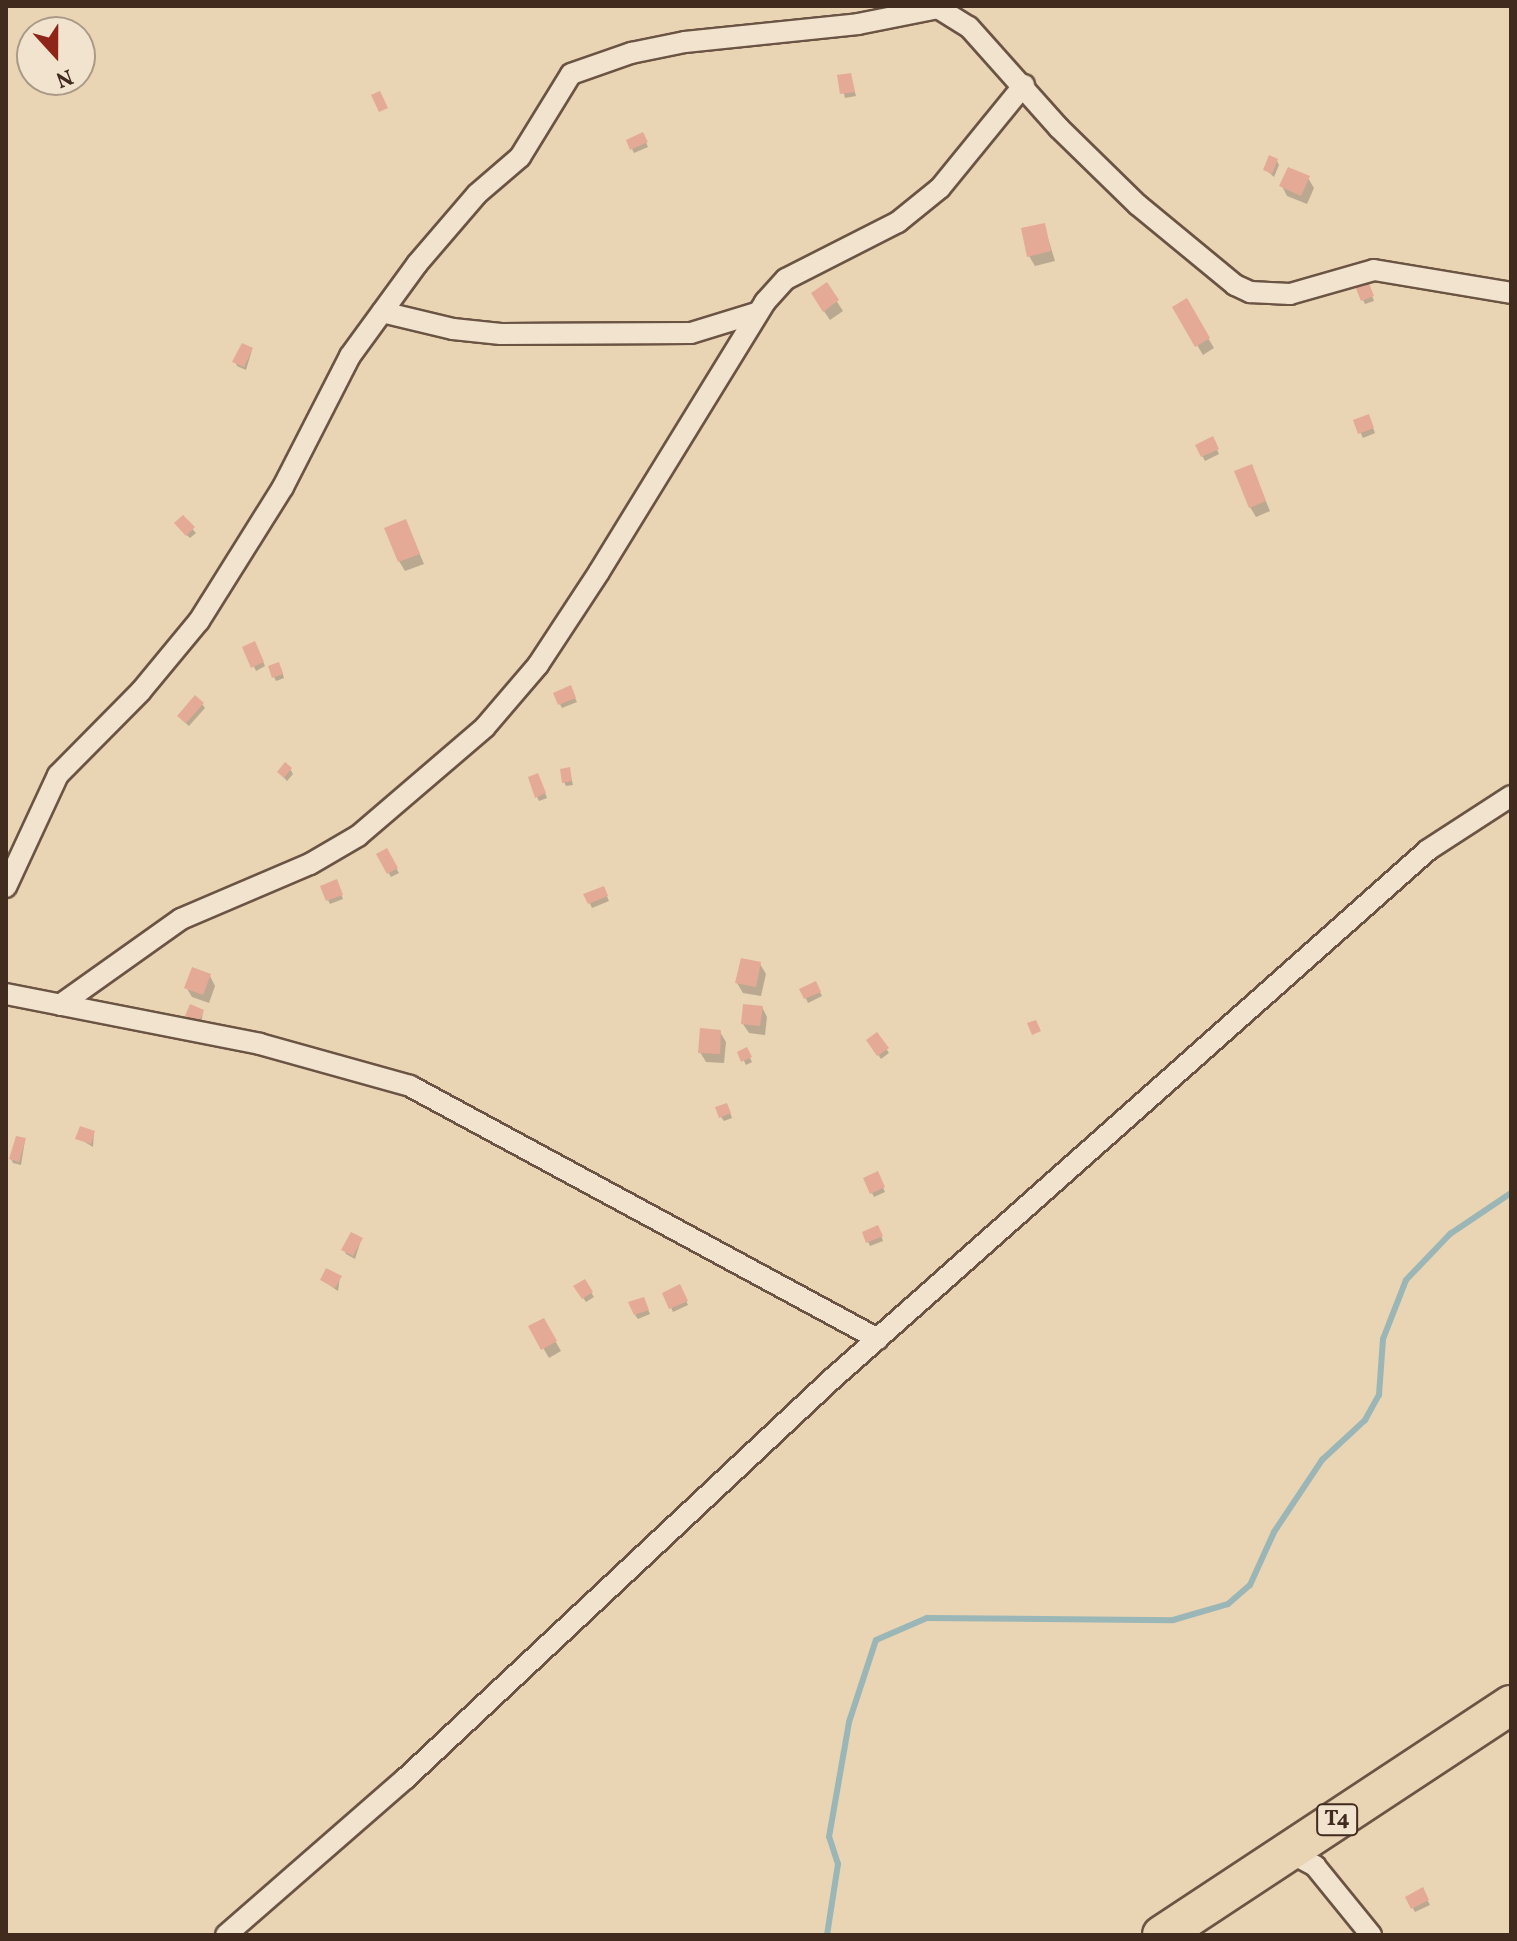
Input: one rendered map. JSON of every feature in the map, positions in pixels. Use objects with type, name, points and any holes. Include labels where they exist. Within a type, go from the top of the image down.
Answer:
[{"type":"highway","name":"T4","points":[[1162,1935],[1511,1705]]},
{"type":"street","points":[[6,887],[58,775],[141,691],[199,621],[283,487],[350,356],[477,194],[520,157],[565,79],[586,69],[685,42],[858,24],[938,8],[969,27],[1024,85],[1059,128],[1138,205],[1216,271],[1250,292],[1315,291],[1374,270],[1511,293]]},
{"type":"street","points":[[60,1005],[181,919],[310,864],[358,836],[485,727],[538,665],[591,585],[756,313],[786,279],[898,222],[940,188],[1024,85]]},
{"type":"street","points":[[382,312],[453,329],[501,334],[691,333],[756,313]]},
{"type":"street","points":[[226,1935],[405,1779],[878,1339],[1428,850],[1511,796]]},
{"type":"street","points":[[6,994],[260,1044],[410,1086],[447,1101],[878,1339]]},
{"type":"street","points":[[1289,1852],[1315,1866],[1371,1935]]},
{"type":"building","points":[[851,73],[855,92],[840,94],[837,75]]},
{"type":"building","points":[[380,91],[388,108],[379,112],[371,95]]},
{"type":"building","points":[[643,132],[648,142],[630,150],[626,140]]},
{"type":"building","points":[[1269,155],[1278,159],[1272,174],[1263,170]]},
{"type":"building","points":[[1288,167],[1310,176],[1301,196],[1279,186]]},
{"type":"building","points":[[1045,223],[1051,251],[1027,257],[1021,228]]},
{"type":"building","points":[[1368,281],[1374,296],[1361,301],[1355,286]]},
{"type":"building","points":[[827,282],[839,300],[823,312],[811,293]]},
{"type":"building","points":[[1187,298],[1210,338],[1195,347],[1172,307]]},
{"type":"building","points":[[242,343],[253,348],[244,367],[232,362]]},
{"type":"building","points":[[1369,414],[1374,428],[1358,434],[1353,420]]},
{"type":"building","points":[[1213,436],[1219,449],[1201,457],[1195,445]]},
{"type":"building","points":[[1252,464],[1266,501],[1249,508],[1234,471]]},
{"type":"building","points":[[183,515],[195,527],[186,536],[174,523]]},
{"type":"building","points":[[406,519],[420,554],[398,562],[384,528]]},
{"type":"building","points":[[255,641],[264,662],[251,668],[242,647]]},
{"type":"building","points":[[279,662],[283,674],[272,678],[268,666]]},
{"type":"building","points":[[571,685],[576,698],[558,705],[553,693]]},
{"type":"building","points":[[195,695],[204,703],[186,723],[177,716]]},
{"type":"building","points":[[285,762],[292,768],[284,778],[277,772]]},
{"type":"building","points":[[570,767],[572,781],[562,783],[560,769]]},
{"type":"building","points":[[538,773],[546,793],[535,798],[528,777]]},
{"type":"building","points":[[387,848],[398,868],[387,874],[376,854]]},
{"type":"building","points":[[337,879],[343,895],[326,901],[320,886]]},
{"type":"building","points":[[604,886],[608,896],[588,904],[583,894]]},
{"type":"building","points":[[741,958],[761,962],[756,987],[735,983]]},
{"type":"building","points":[[192,967],[211,974],[203,995],[184,988]]},
{"type":"building","points":[[816,981],[821,992],[804,999],[799,989]]},
{"type":"building","points":[[190,1004],[204,1010],[199,1022],[185,1016]]},
{"type":"building","points":[[743,1004],[763,1006],[760,1026],[741,1024]]},
{"type":"building","points":[[1036,1020],[1041,1031],[1032,1035],[1027,1023]]},
{"type":"building","points":[[700,1028],[721,1030],[720,1054],[698,1053]]},
{"type":"building","points":[[877,1032],[889,1048],[877,1056],[866,1040]]},
{"type":"building","points":[[747,1047],[752,1057],[741,1062],[737,1052]]},
{"type":"building","points":[[727,1103],[731,1113],[719,1118],[715,1107]]},
{"type":"building","points":[[80,1126],[95,1131],[91,1144],[75,1139]]},
{"type":"building","points":[[16,1136],[26,1138],[19,1162],[9,1159]]},
{"type":"building","points":[[878,1171],[885,1187],[870,1194],[863,1178]]},
{"type":"building","points":[[878,1225],[883,1236],[866,1243],[862,1232]]},
{"type":"building","points":[[351,1232],[363,1238],[353,1256],[341,1250]]},
{"type":"building","points":[[326,1268],[342,1276],[335,1288],[320,1280]]},
{"type":"building","points":[[585,1279],[593,1292],[582,1299],[573,1286]]},
{"type":"building","points":[[680,1284],[688,1301],[669,1309],[662,1293]]},
{"type":"building","points":[[644,1297],[649,1310],[634,1315],[628,1302]]},
{"type":"building","points":[[544,1318],[557,1341],[541,1350],[528,1326]]},
{"type":"building","points":[[1423,1887],[1429,1900],[1411,1909],[1405,1897]]},
{"type":"waterway","points":[[827,1935],[838,1864],[829,1837],[849,1722],[876,1640],[927,1618],[1173,1620],[1228,1604],[1250,1585],[1274,1532],[1322,1460],[1365,1420],[1379,1395],[1383,1339],[1406,1280],[1450,1234],[1511,1193]]}]
